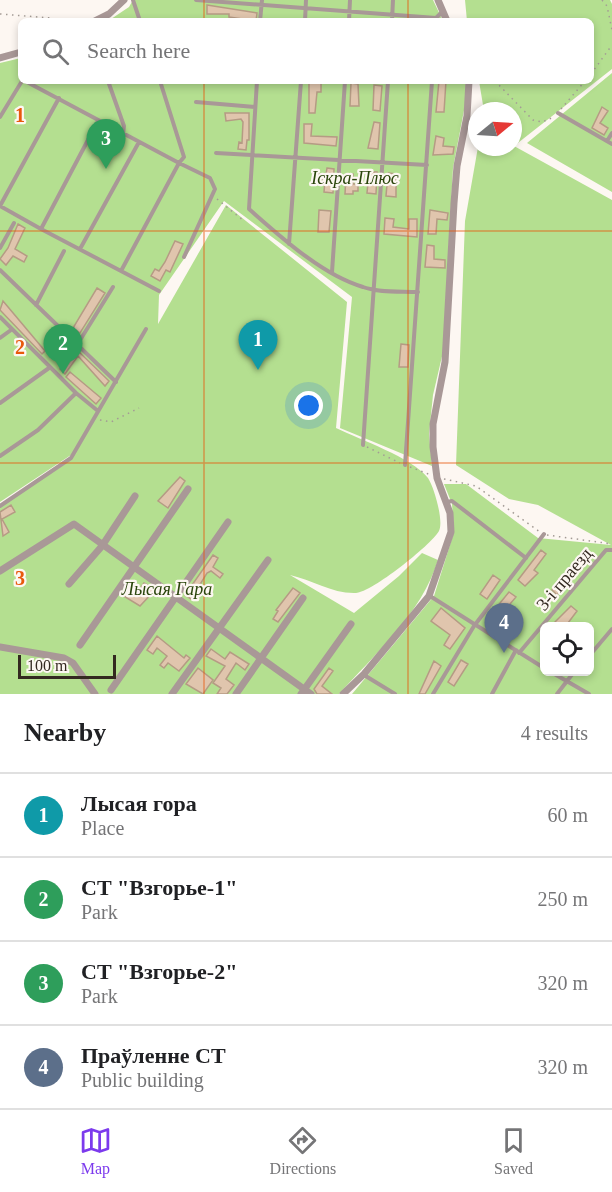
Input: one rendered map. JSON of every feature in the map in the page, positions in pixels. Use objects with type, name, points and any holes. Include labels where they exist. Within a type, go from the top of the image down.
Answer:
[{"type":"street","points":[[100,18],[109,14],[124,0]]},
{"type":"street","points":[[438,0],[446,18]]},
{"type":"street","points":[[0,58],[18,53]]},
{"type":"street","points":[[343,694],[364,674],[429,596],[451,532],[446,502],[437,478],[433,424],[445,362],[454,194],[467,116],[469,84]]},
{"type":"street","points":[[80,645],[188,489]]},
{"type":"street","points":[[69,584],[102,546],[135,496]]},
{"type":"street","points":[[111,690],[228,522]]},
{"type":"street","points":[[0,571],[74,524],[305,693],[351,624]]},
{"type":"street","points":[[171,694],[268,560]]},
{"type":"street","points":[[236,694],[303,598]]},
{"type":"street","points":[[0,647],[64,658],[73,663],[95,694]]},
{"type":"lane","points":[[133,0],[139,18]]},
{"type":"lane","points":[[196,0],[262,2],[421,18]]},
{"type":"lane","points":[[305,18],[306,0]]},
{"type":"lane","points":[[349,18],[350,0]]},
{"type":"lane","points":[[392,18],[393,0]]},
{"type":"lane","points":[[260,18],[262,2]]},
{"type":"lane","points":[[438,18],[444,11]]},
{"type":"lane","points":[[0,117],[22,84]]},
{"type":"lane","points":[[30,84],[210,178],[215,189],[214,197],[184,257]]},
{"type":"lane","points":[[109,84],[124,126],[123,134]]},
{"type":"lane","points":[[121,271],[184,157],[161,84]]},
{"type":"lane","points":[[257,84],[249,209],[289,244],[332,272],[364,288],[418,292]]},
{"type":"lane","points":[[289,244],[301,84]]},
{"type":"lane","points":[[332,272],[345,84]]},
{"type":"lane","points":[[363,445],[388,84]]},
{"type":"lane","points":[[405,465],[432,84]]},
{"type":"lane","points":[[59,98],[0,206],[159,291]]},
{"type":"lane","points":[[196,102],[255,107]]},
{"type":"lane","points":[[558,113],[612,144]]},
{"type":"lane","points":[[41,229],[98,120]]},
{"type":"lane","points":[[607,141],[612,133]]},
{"type":"lane","points":[[80,249],[139,142]]},
{"type":"lane","points":[[216,153],[427,165]]},
{"type":"lane","points":[[0,248],[14,223]]},
{"type":"lane","points":[[36,305],[64,251]]},
{"type":"lane","points":[[0,270],[116,382]]},
{"type":"lane","points":[[77,345],[113,287]]},
{"type":"lane","points":[[0,317],[75,393],[98,411]]},
{"type":"lane","points":[[1,504],[71,458],[146,329]]},
{"type":"lane","points":[[0,338],[11,330]]},
{"type":"lane","points":[[0,403],[49,368]]},
{"type":"lane","points":[[0,456],[38,430],[75,393]]},
{"type":"lane","points":[[446,502],[452,501],[525,558]]},
{"type":"lane","points":[[433,694],[474,626],[544,534]]},
{"type":"lane","name":"3-і праезд","points":[[492,694],[517,652],[609,550]]},
{"type":"lane","points":[[429,596],[540,666]]},
{"type":"lane","points":[[594,650],[612,629]]},
{"type":"lane","points":[[364,674],[395,694]]},
{"type":"lane","points":[[558,676],[589,694]]},
{"type":"lane","points":[[557,694],[570,676]]},
{"type":"path","points":[[602,0],[607,6],[612,30]]},
{"type":"path","points":[[0,14],[51,18]]},
{"type":"path","points":[[594,70],[612,45]]},
{"type":"path","points":[[498,84],[533,120],[542,122],[552,120],[582,84]]},
{"type":"path","points":[[214,197],[244,221]]},
{"type":"path","points":[[94,417],[111,423],[139,408]]},
{"type":"path","points":[[437,478],[476,486],[544,534],[612,544]]},
{"type":"green space","points":[[133,0],[433,0],[442,18],[112,18],[129,7]]},
{"type":"green space","points":[[465,0],[610,0],[612,4],[612,69],[594,83],[594,18],[467,18]]},
{"type":"green space","points":[[18,59],[18,84],[466,84],[465,105],[453,168],[443,352],[433,395],[429,434],[432,466],[340,428],[352,297],[224,201],[159,295],[158,324],[226,205],[347,302],[336,428],[398,456],[420,470],[430,482],[439,512],[439,531],[424,547],[387,577],[364,591],[347,593],[290,575],[354,613],[399,576],[422,553],[438,560],[421,598],[409,615],[339,694],[0,694],[0,506],[65,464],[74,453],[0,502],[0,63]]},
{"type":"green space","points":[[612,73],[612,192],[527,143]]},
{"type":"green space","points":[[480,84],[593,84],[522,140],[522,102],[482,102]]},
{"type":"green space","points":[[522,150],[612,200],[612,694],[352,694],[434,596],[454,532],[452,504],[444,484],[466,484],[538,538],[611,545],[538,505],[509,499],[456,465],[465,221],[476,156],[522,156]]},
{"type":"building","points":[[207,5],[257,13],[256,18],[207,14]]},
{"type":"building","points":[[309,84],[321,84],[321,92],[317,92],[315,113],[309,113]]},
{"type":"building","points":[[351,84],[358,84],[359,106],[350,106]]},
{"type":"building","points":[[439,84],[446,84],[444,112],[436,112]]},
{"type":"building","points":[[374,85],[382,86],[380,111],[373,110]]},
{"type":"building","points":[[602,107],[608,111],[600,123],[608,128],[604,135],[592,128]]},
{"type":"building","points":[[225,113],[249,113],[249,140],[247,140],[246,150],[238,149],[239,142],[242,143],[243,122],[241,119],[226,121]]},
{"type":"building","points":[[374,122],[380,123],[378,149],[368,148]]},
{"type":"building","points":[[304,124],[312,124],[311,136],[337,137],[336,146],[304,143]]},
{"type":"building","points":[[436,136],[444,138],[443,146],[454,147],[453,154],[433,155]]},
{"type":"building","points":[[327,168],[334,169],[333,193],[324,192],[325,180],[317,179],[318,174],[326,174]]},
{"type":"building","points":[[369,172],[377,172],[376,194],[367,193]]},
{"type":"building","points":[[388,173],[396,174],[396,197],[386,196]]},
{"type":"building","points":[[346,174],[353,174],[353,184],[358,184],[358,191],[353,191],[353,194],[345,194]]},
{"type":"building","points":[[319,210],[331,211],[329,232],[318,232]]},
{"type":"building","points":[[430,210],[448,213],[447,220],[437,219],[436,234],[428,234]]},
{"type":"building","points":[[385,218],[394,219],[393,227],[409,229],[409,219],[417,219],[417,237],[384,234]]},
{"type":"building","points":[[18,224],[25,228],[15,249],[27,256],[24,262],[13,256],[6,265],[0,259],[8,248]]},
{"type":"building","points":[[175,241],[183,244],[170,272],[166,270],[160,281],[151,276],[155,269],[159,271]]},
{"type":"building","points":[[427,245],[434,246],[434,259],[445,260],[445,268],[425,267]]},
{"type":"building","points":[[97,288],[105,293],[80,333],[73,328]]},
{"type":"building","points":[[3,301],[45,351],[42,354],[0,310]]},
{"type":"building","points":[[401,344],[409,345],[408,367],[399,367]]},
{"type":"building","points":[[77,350],[109,381],[105,386],[78,356],[65,374],[60,369]]},
{"type":"building","points":[[70,372],[101,398],[96,404],[66,377]]},
{"type":"building","points":[[180,477],[185,481],[168,508],[158,501]]},
{"type":"building","points":[[11,505],[15,512],[2,519],[9,532],[3,536],[0,512]]},
{"type":"building","points":[[541,550],[546,554],[534,570],[538,573],[525,586],[518,580]]},
{"type":"building","points":[[213,555],[218,558],[213,567],[223,574],[220,578],[211,571],[207,573],[191,599],[185,595]]},
{"type":"building","points":[[568,572],[573,577],[557,595],[552,590]]},
{"type":"building","points":[[493,575],[500,580],[487,599],[480,594]]},
{"type":"building","points":[[130,582],[140,589],[144,583],[155,590],[140,606],[122,595]]},
{"type":"building","points":[[293,588],[300,593],[278,622],[273,619],[278,611],[276,610]]},
{"type":"building","points":[[509,592],[516,597],[493,624],[487,619]]},
{"type":"building","points":[[571,606],[577,611],[569,622],[555,622]]},
{"type":"building","points":[[441,608],[465,628],[450,649],[444,645],[450,635],[431,621]]},
{"type":"building","points":[[157,636],[184,658],[186,655],[190,658],[179,671],[168,663],[164,668],[160,665],[167,656],[157,648],[153,654],[147,650]]},
{"type":"building","points":[[211,649],[225,659],[230,652],[249,664],[245,670],[236,663],[226,679],[234,685],[227,694],[217,694],[221,688],[213,683],[225,666],[206,656]]},
{"type":"building","points":[[461,660],[468,664],[454,686],[448,682]]},
{"type":"building","points":[[434,661],[441,666],[425,694],[419,694]]},
{"type":"building","points":[[198,668],[213,680],[203,694],[186,684]]},
{"type":"building","points":[[329,668],[333,671],[322,686],[332,694],[317,694],[314,689]]},
{"type":"place","name":"СТ \"Взгорье-2\"","points":[[106,169]]},
{"type":"place","name":"Лысая гора","points":[[258,370]]},
{"type":"place","name":"СТ \"Взгорье-1\"","points":[[63,374]]},
{"type":"place","name":"Праўленне СТ","points":[[504,653]]},
{"type":"park label","name":"Іскра-Плюс","points":[[355,178]]},
{"type":"park label","name":"Лысая Гара","points":[[167,589]]}]
